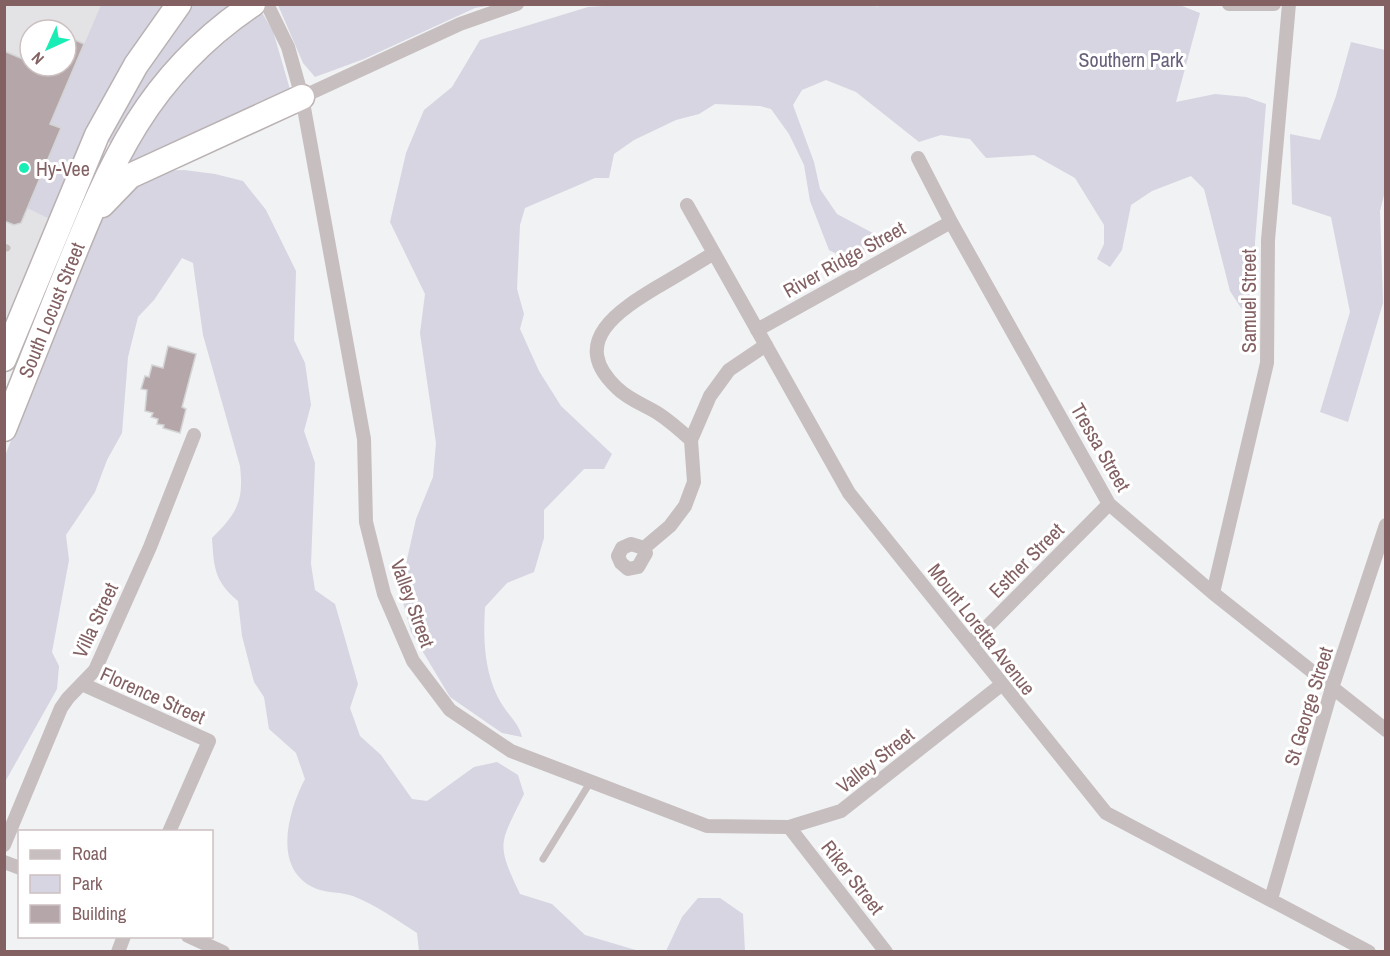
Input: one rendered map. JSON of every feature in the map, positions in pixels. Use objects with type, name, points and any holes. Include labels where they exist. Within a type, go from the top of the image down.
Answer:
[{"type":"highway","name":"South Locust Street","points":[[4,359],[90,150],[136,65],[179,4]]},
{"type":"highway","name":"South Locust Street","points":[[5,424],[85,226],[116,156],[148,105],[183,61],[253,4]]},
{"type":"highway","points":[[85,226],[116,188],[130,176],[302,97]]},
{"type":"street","name":"Valley Street","points":[[267,4],[288,47],[302,97],[364,439],[366,522],[384,594],[413,661],[450,710],[511,751],[707,826],[789,826],[841,811],[1001,685]]},
{"type":"street","points":[[302,97],[460,24],[517,4]]},
{"type":"street","points":[[1229,4],[1274,4]]},
{"type":"street","name":"Samuel Street","points":[[1213,593],[1267,363],[1268,240],[1289,4]]},
{"type":"street","name":"Tressa Street","points":[[918,158],[951,222],[1109,504],[1213,593],[1386,730]]},
{"type":"street","name":"Mount Loretta Avenue","points":[[687,205],[849,493],[1106,813],[1369,951]]},
{"type":"street","name":"River Ridge Street","points":[[757,330],[951,222]]},
{"type":"street","points":[[691,440],[669,421],[616,387],[604,373],[598,357],[598,341],[605,325],[622,308],[714,253]]},
{"type":"street","points":[[644,548],[670,526],[685,506],[694,482],[691,440],[710,396],[720,381],[741,361],[766,345]]},
{"type":"street","name":"Villa Street","points":[[4,845],[62,708],[68,698],[91,676],[99,660],[150,546],[194,435]]},
{"type":"street","name":"Esther Street","points":[[971,644],[1109,504]]},
{"type":"street","name":"St George Street","points":[[1271,899],[1332,688],[1386,525]]},
{"type":"street","name":"Florence Street","points":[[82,684],[209,741],[169,830]]},
{"type":"street","name":"Riker Street","points":[[789,826],[886,951]]},
{"type":"street","points":[[193,938],[222,951]]},
{"type":"lane","points":[[543,860],[591,781]]},
{"type":"shaded area","points":[[5,5],[126,5],[54,221],[5,344]]},
{"type":"green space","name":"Southern Park","points":[[874,4],[877,7],[878,4],[1177,4],[1200,13],[1176,102],[1215,94],[1246,97],[1266,104],[1255,242],[1255,293],[1251,306],[1241,308],[1230,291],[1204,189],[1191,176],[1152,191],[1131,205],[1122,250],[1110,267],[1097,259],[1104,244],[1104,225],[1075,178],[1034,155],[986,158],[970,139],[941,135],[919,142],[856,92],[826,80],[802,90],[793,105],[814,162],[820,189],[837,214],[884,239],[866,253],[849,260],[829,250],[810,201],[804,165],[789,134],[771,109],[760,106],[715,104],[699,114],[676,120],[634,140],[614,154],[609,178],[595,178],[525,208],[520,225],[517,289],[524,314],[520,329],[539,371],[561,406],[612,454],[604,469],[584,469],[544,510],[544,538],[534,572],[507,583],[485,607],[484,632],[488,670],[503,706],[517,724],[522,737],[502,733],[450,697],[411,632],[400,591],[416,519],[433,477],[436,443],[420,333],[425,294],[390,222],[406,153],[424,110],[452,87],[480,40],[588,7]]},
{"type":"green space","points":[[101,5],[167,5],[54,221],[27,208],[60,128],[50,124],[70,78],[78,78],[78,59]]},
{"type":"green space","points":[[188,5],[234,5],[115,145],[104,140],[132,84]]},
{"type":"green space","points":[[278,5],[492,5],[475,8],[364,59],[315,77],[303,63]]},
{"type":"green space","points":[[261,11],[273,31],[291,93],[126,167],[126,158],[176,84]]},
{"type":"green space","points":[[1351,42],[1385,50],[1386,187],[1380,211],[1383,303],[1348,422],[1320,412],[1350,312],[1331,217],[1292,204],[1290,134],[1320,140],[1336,96]]},
{"type":"green space","points":[[184,170],[243,181],[266,210],[296,271],[294,340],[305,363],[311,405],[304,431],[315,463],[311,564],[315,590],[335,604],[358,684],[350,708],[360,736],[381,755],[412,799],[427,801],[474,767],[497,762],[518,775],[524,794],[506,834],[504,853],[520,894],[552,904],[585,935],[639,951],[419,951],[417,933],[402,923],[353,896],[317,889],[303,880],[293,869],[287,839],[289,823],[305,779],[296,753],[269,729],[264,697],[254,682],[242,636],[238,601],[224,587],[215,565],[212,538],[237,506],[241,489],[240,466],[203,335],[193,263],[182,258],[154,300],[138,317],[128,357],[122,433],[107,460],[95,492],[66,535],[69,560],[52,652],[59,666],[57,689],[5,782],[5,456],[68,293],[100,222],[116,202],[155,171]]},
{"type":"green space","points":[[698,898],[720,898],[743,914],[745,951],[666,951],[682,917]]},
{"type":"building","name":"Hy-Vee","points":[[78,41],[84,44],[78,58]]},
{"type":"building","name":"Hy-Vee","points":[[4,51],[18,57],[18,78],[70,78],[50,124],[61,128],[21,223],[14,225],[4,221]]},
{"type":"building","points":[[168,346],[196,354],[182,407],[186,409],[180,433],[163,428],[164,425],[157,424],[158,419],[151,417],[153,413],[145,411],[147,390],[141,389],[145,376],[149,377],[152,365],[163,368]]},
{"type":"place","name":"Hy-Vee","points":[[24,168]]}]
